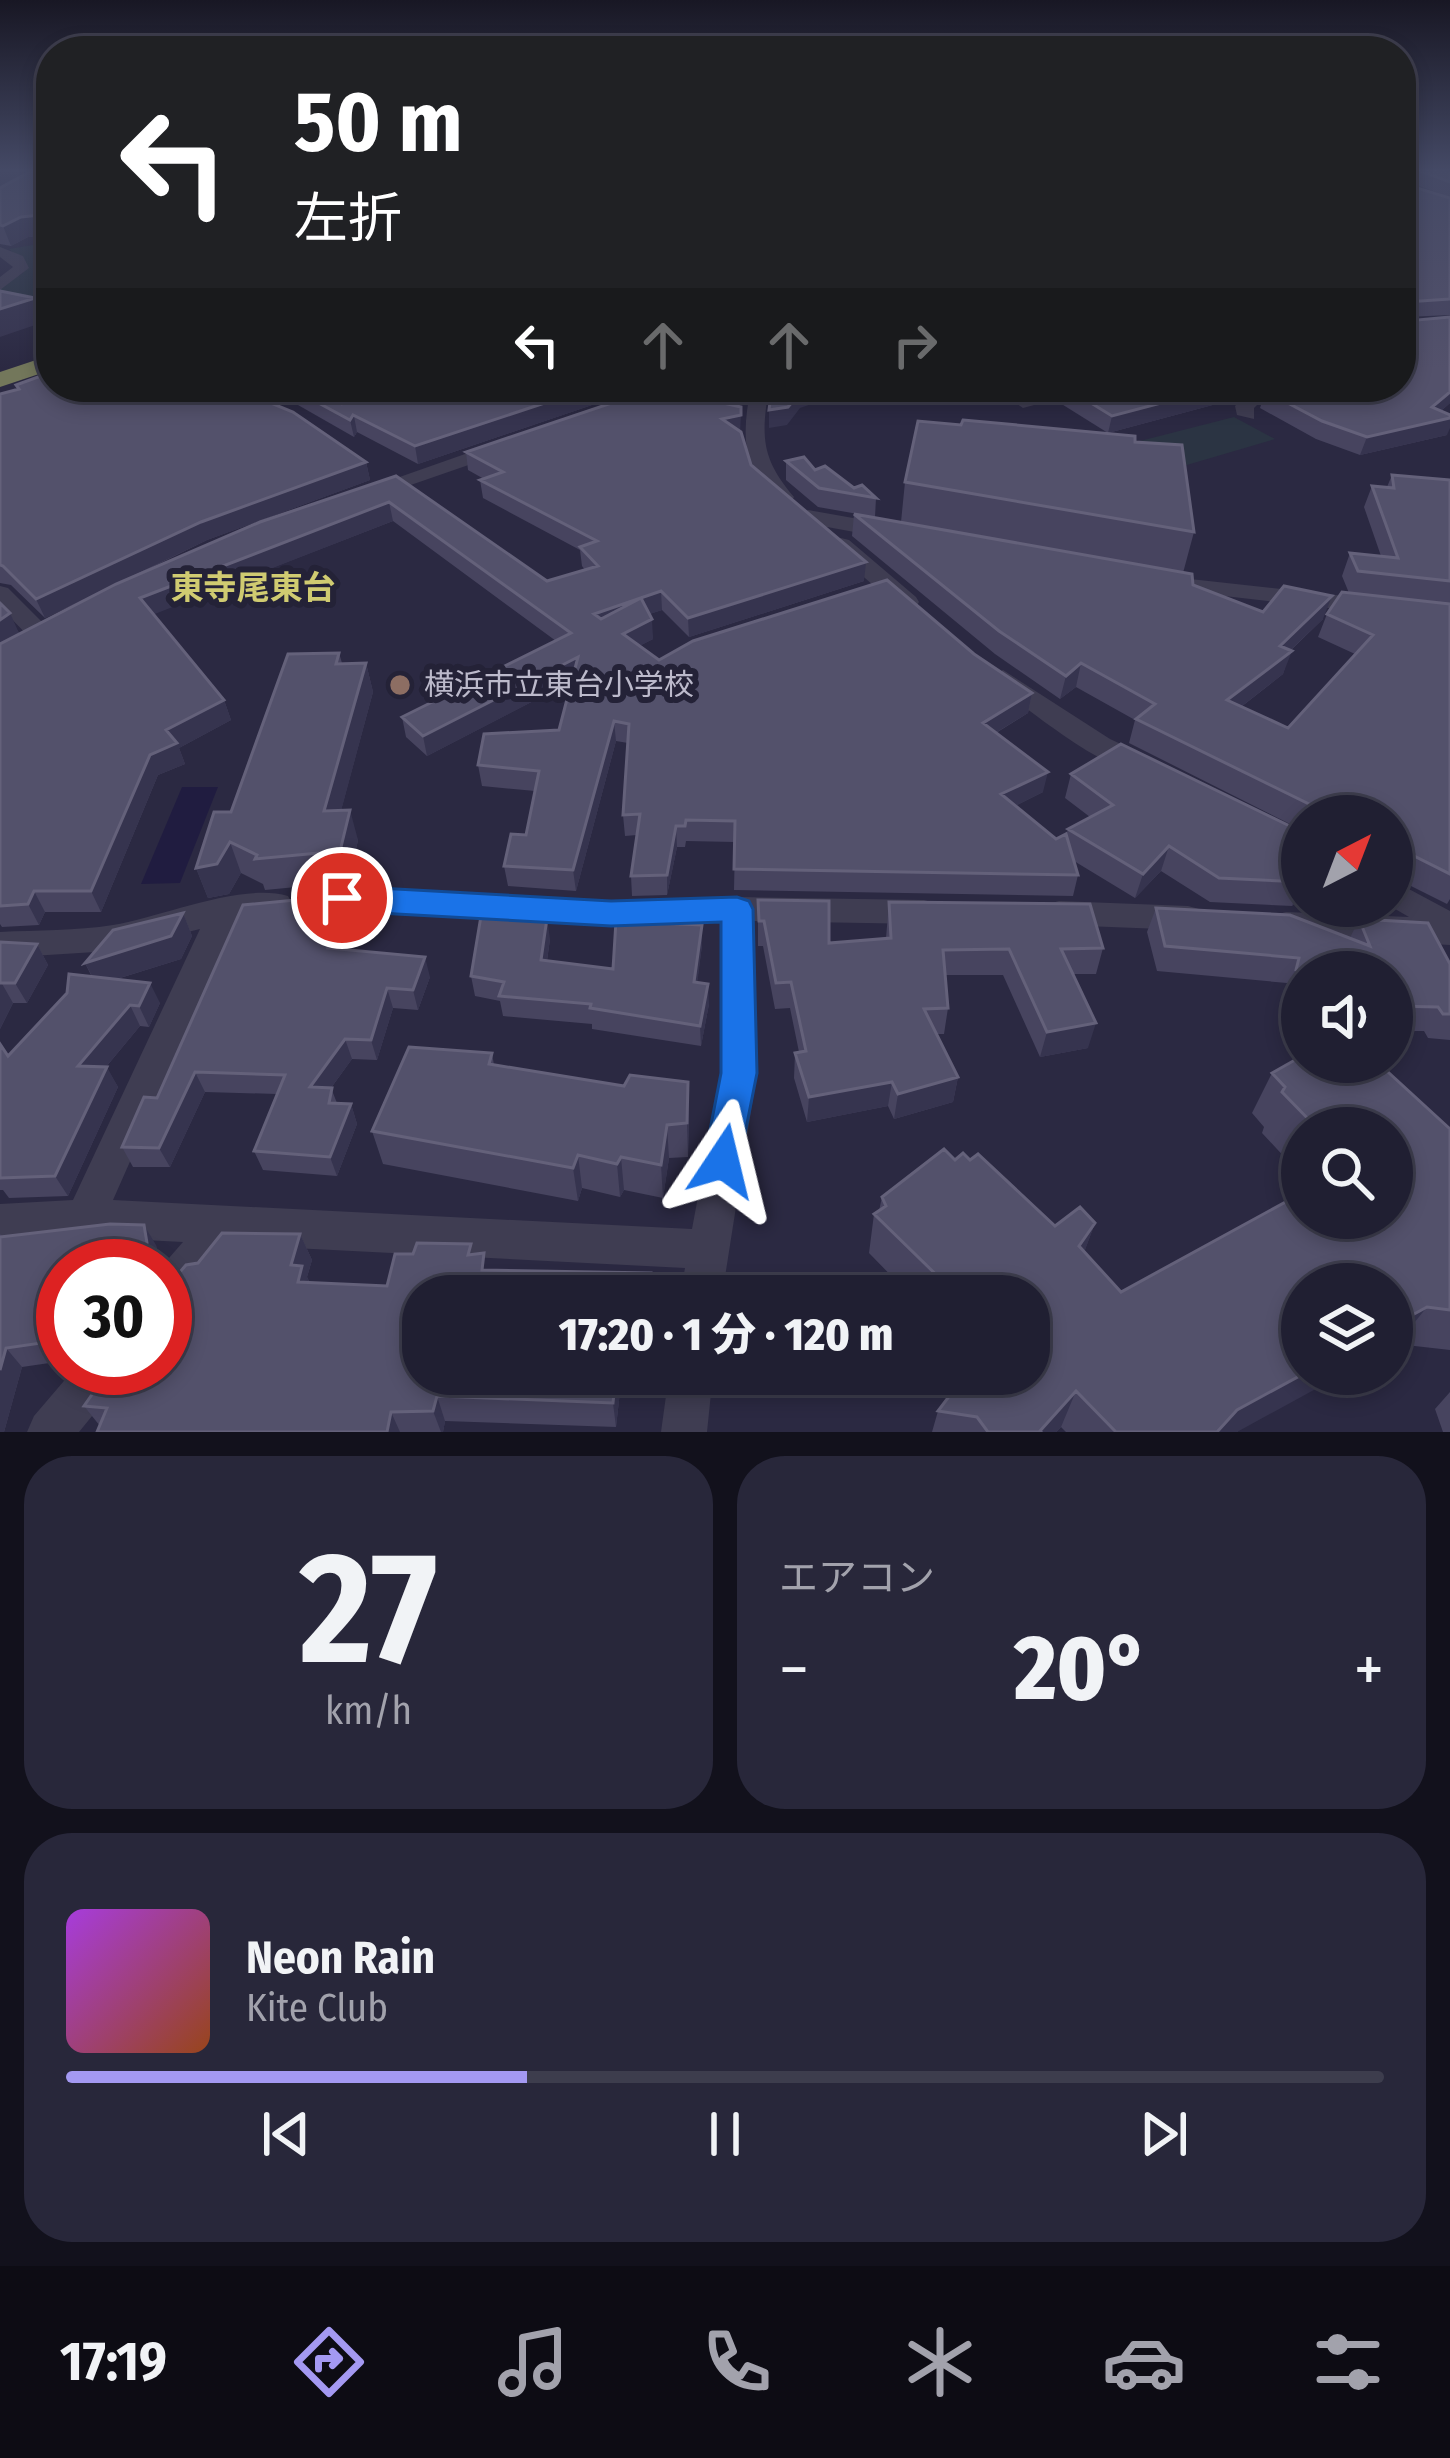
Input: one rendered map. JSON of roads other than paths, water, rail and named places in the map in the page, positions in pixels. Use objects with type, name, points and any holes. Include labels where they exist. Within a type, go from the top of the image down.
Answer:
[{"type":"highway","points":[[0,365],[36,353]]},
{"type":"highway","points":[[0,380],[36,367]]},
{"type":"street","points":[[0,251],[18,260],[21,268],[0,285]]},
{"type":"street","points":[[752,402],[745,415],[761,476],[808,517],[876,589],[935,625]]},
{"type":"street","points":[[1246,416],[1244,406],[1250,402]]},
{"type":"street","points":[[335,503],[524,440]]},
{"type":"street","points":[[364,462],[395,482]]},
{"type":"street","points":[[808,517],[910,535]]},
{"type":"street","points":[[1155,581],[1394,609]]},
{"type":"street","points":[[0,593],[40,637]]},
{"type":"street","points":[[983,664],[1100,745],[1162,775]]},
{"type":"street","points":[[0,944],[111,938],[225,911],[342,898],[611,914],[737,909],[961,912]]},
{"type":"street","points":[[1413,905],[1450,929]]},
{"type":"street","points":[[704,1275],[739,1073],[737,909]]},
{"type":"street","points":[[85,1218],[225,911]]},
{"type":"street","points":[[1032,913],[1450,929]]},
{"type":"street","points":[[0,1223],[85,1218],[707,1249]]},
{"type":"street","points":[[192,1262],[221,1227]]},
{"type":"street","points":[[50,1432],[81,1395]]},
{"type":"street","points":[[684,1432],[688,1395]]},
{"type":"place","name":"横浜市立東台小学校","points":[[400,685]]},
{"type":"district","name":"東寺尾東台","points":[[253,587]]}]
